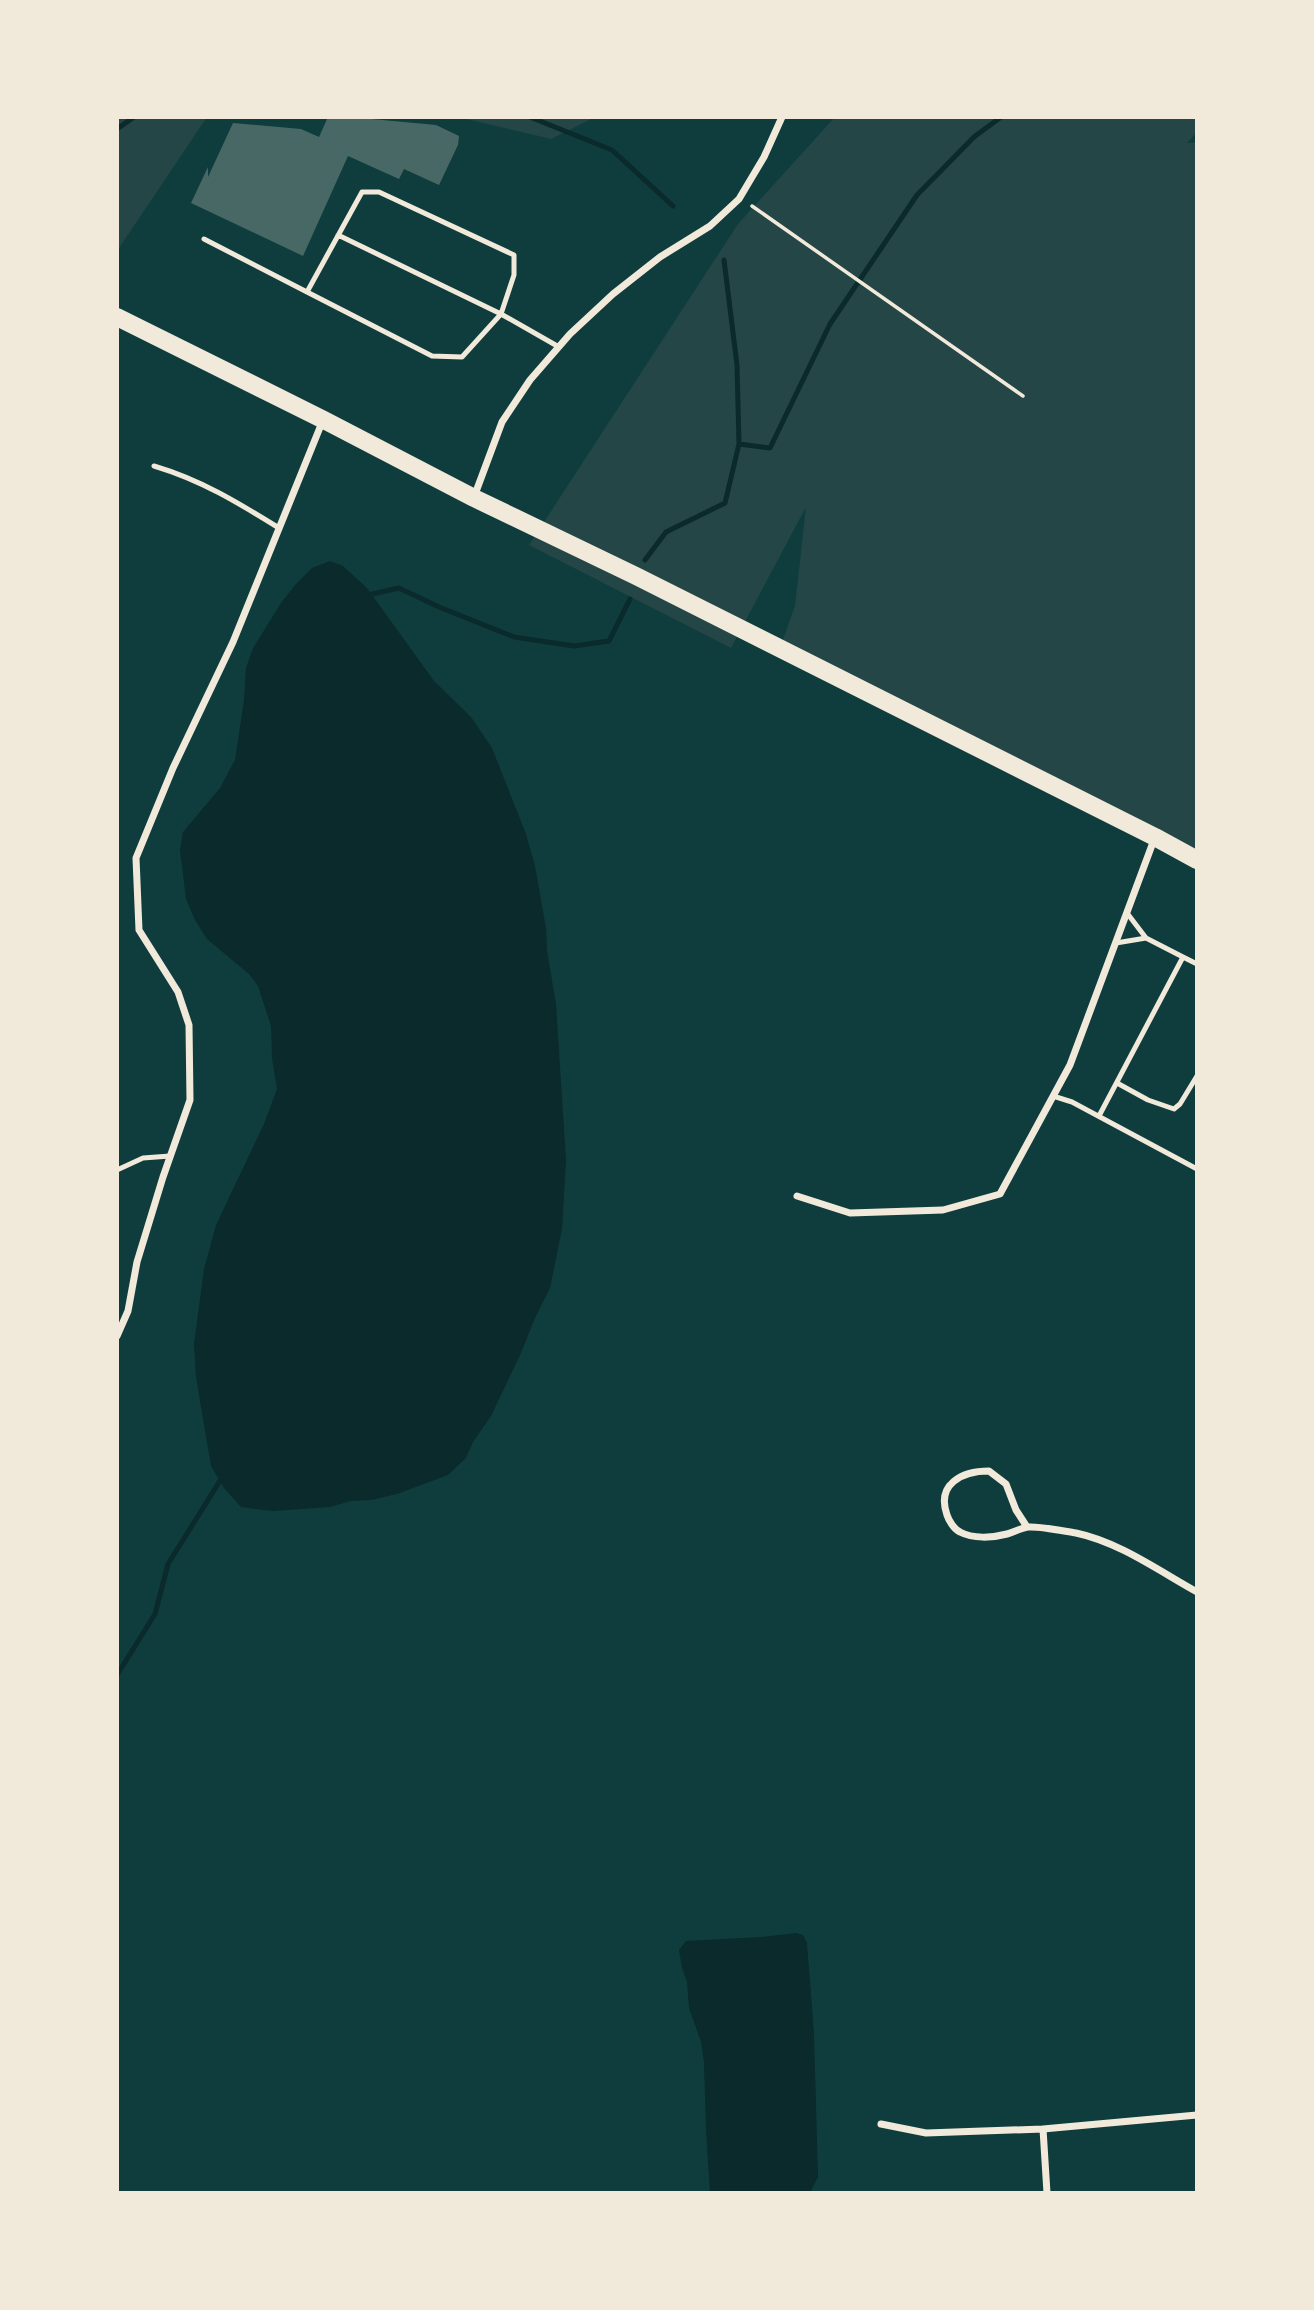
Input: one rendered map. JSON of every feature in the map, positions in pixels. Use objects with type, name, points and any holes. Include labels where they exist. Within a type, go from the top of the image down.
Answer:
[{"type":"main road","points":[[117,317],[324,419],[474,498],[1156,836],[1197,860]]},
{"type":"street","points":[[474,498],[502,422],[530,380],[613,294],[660,257],[710,226],[739,199],[764,157],[782,117]]},
{"type":"street","points":[[117,1336],[128,1311],[137,1262],[190,1100],[189,1025],[178,992],[139,930],[136,858],[173,768],[233,642],[324,419]]},
{"type":"street","points":[[797,1196],[850,1213],[943,1210],[1000,1194],[1070,1065],[1156,836]]},
{"type":"street","points":[[1027,1527],[1016,1510],[1006,1484],[989,1471],[972,1471],[959,1476],[949,1487],[944,1502],[947,1517],[957,1531],[972,1536],[992,1537],[1027,1527],[1076,1533],[1103,1540],[1197,1592]]},
{"type":"street","points":[[881,2124],[926,2133],[1043,2129],[1197,2115]]},
{"type":"street","points":[[1043,2129],[1047,2193]]},
{"type":"lane","points":[[204,239],[307,292],[432,356],[462,357],[500,314],[514,275],[514,255],[379,192],[362,192],[307,292]]},
{"type":"lane","points":[[338,235],[500,314],[559,347]]},
{"type":"lane","points":[[154,466],[183,475],[218,491],[279,528]]},
{"type":"lane","points":[[1127,913],[1146,938],[1197,964]]},
{"type":"lane","points":[[1116,943],[1146,938]]},
{"type":"lane","points":[[1099,1116],[1183,957]]},
{"type":"lane","points":[[1116,1083],[1148,1100],[1174,1109],[1181,1104],[1197,1076]]},
{"type":"lane","points":[[1053,1096],[1072,1102],[1197,1169]]},
{"type":"lane","points":[[117,1170],[142,1158],[170,1156]]},
{"type":"path","points":[[752,206],[1023,396]]},
{"type":"shaded area","points":[[117,117],[207,117],[117,251]]},
{"type":"shaded area","points":[[458,117],[595,117],[551,139]]},
{"type":"shaded area","points":[[835,117],[1197,117],[1197,132],[1187,143],[1197,142],[1197,852],[780,648],[795,606],[806,507],[731,648],[529,545],[738,224]]},
{"type":"shaded area","points":[[330,561],[343,566],[367,588],[434,681],[471,717],[492,748],[526,834],[535,866],[546,928],[556,1004],[566,1160],[562,1229],[550,1288],[491,1416],[473,1442],[466,1458],[448,1475],[397,1494],[330,1507],[273,1511],[241,1507],[224,1488],[211,1466],[196,1377],[194,1344],[204,1269],[216,1225],[264,1124],[277,1089],[271,1026],[258,986],[249,974],[207,939],[195,920],[186,899],[180,850],[183,832],[220,788],[235,760],[246,668],[253,648],[296,584],[312,568]]},
{"type":"shaded area","points":[[796,1933],[803,1935],[807,1943],[814,2034],[818,2177],[810,2193],[710,2193],[704,2063],[701,2042],[689,2008],[687,1982],[679,1950],[686,1941]]},
{"type":"building","points":[[328,117],[436,125],[459,136],[458,145],[439,185],[404,169],[399,179],[348,156],[303,256],[191,203],[208,167],[208,177],[233,123],[301,129],[319,137]]},
{"type":"waterway","points":[[117,129],[134,117]]},
{"type":"waterway","points":[[530,117],[612,150],[673,206]]},
{"type":"waterway","points":[[739,444],[770,448],[830,324],[917,195],[974,137],[1001,117]]},
{"type":"waterway","points":[[645,560],[666,532],[725,503],[739,444],[737,365],[724,260]]},
{"type":"waterway","points":[[368,597],[399,588],[514,637],[574,646],[609,641],[630,599]]},
{"type":"waterway","points":[[117,1675],[155,1614],[168,1564],[223,1476]]}]
